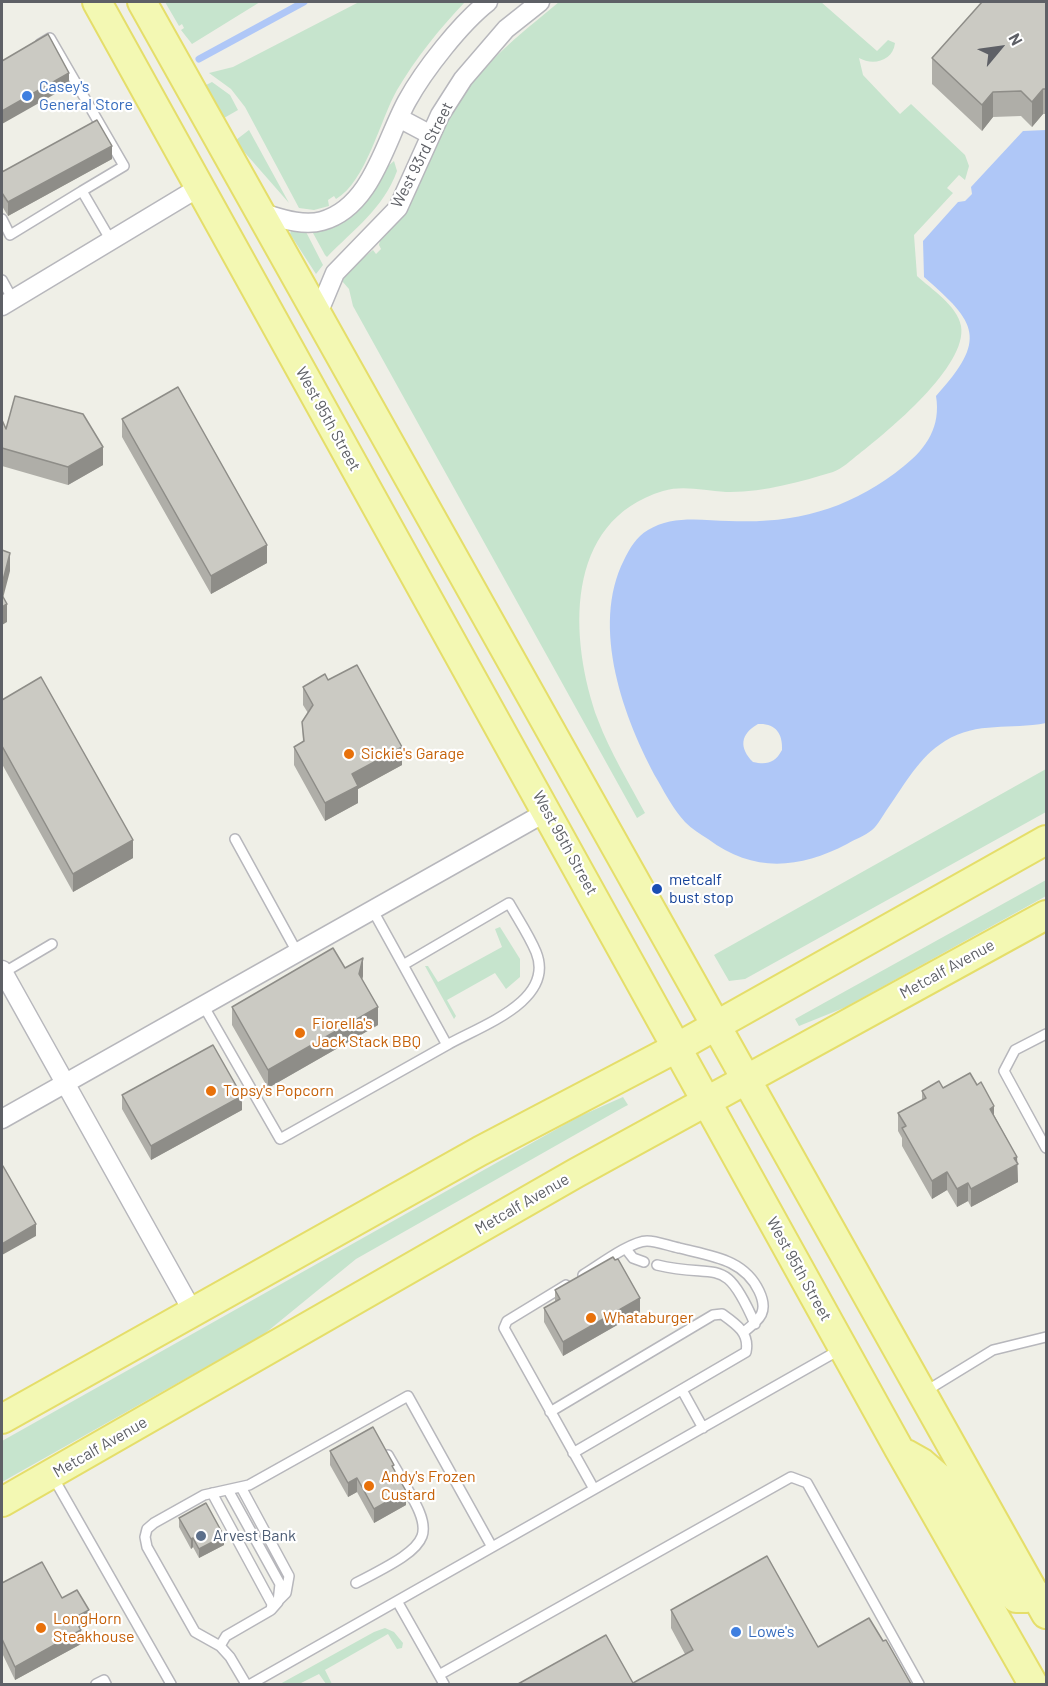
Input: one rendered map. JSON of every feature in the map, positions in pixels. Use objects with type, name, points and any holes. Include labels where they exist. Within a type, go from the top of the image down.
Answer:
[{"type":"main road","name":"West 95th Street","points":[[97,2],[198,188],[548,811],[899,1449],[1033,1684]]},
{"type":"main road","points":[[142,2],[1041,1598],[1016,1598],[945,1483],[922,1463],[899,1449]]},
{"type":"main road","points":[[2,1419],[480,1150],[678,1047],[1047,840]]},
{"type":"main road","name":"Metcalf Avenue","points":[[2,1502],[707,1100],[1047,915]]},
{"type":"street","points":[[259,212],[292,221],[321,222],[346,209],[370,180],[407,99],[455,34],[488,2]]},
{"type":"street","name":"West 93rd Street","points":[[317,316],[334,273],[398,208],[440,115],[479,58],[506,29],[540,2]]},
{"type":"street","points":[[399,118],[431,135]]},
{"type":"street","points":[[7,303],[198,188]]},
{"type":"street","points":[[2,1119],[548,811]]},
{"type":"street","points":[[2,971],[193,1312]]},
{"type":"lane","points":[[2,219],[10,235],[124,166],[50,38],[31,49]]},
{"type":"lane","points":[[88,125],[98,119]]},
{"type":"lane","points":[[82,191],[110,239]]},
{"type":"lane","points":[[2,280],[7,303]]},
{"type":"lane","points":[[235,839],[297,952]]},
{"type":"lane","points":[[203,1005],[280,1139],[521,1004],[536,987],[539,964],[528,935],[509,903],[403,965]]},
{"type":"lane","points":[[372,909],[447,1045]]},
{"type":"lane","points":[[2,971],[52,944]]},
{"type":"lane","points":[[1047,1034],[1015,1050],[1004,1071],[1047,1148]]},
{"type":"lane","points":[[594,1490],[512,1345],[504,1328],[507,1321],[626,1249],[646,1241],[729,1261],[749,1274],[765,1302],[765,1309],[755,1324],[744,1332]]},
{"type":"lane","points":[[626,1249],[633,1258],[644,1262]]},
{"type":"lane","points":[[657,1265],[691,1272],[708,1270],[725,1274],[735,1284],[755,1324]]},
{"type":"lane","points":[[550,1412],[713,1316],[722,1314],[744,1332],[748,1342],[746,1352],[573,1453]]},
{"type":"lane","points":[[924,1392],[993,1350],[1047,1337]]},
{"type":"lane","points":[[250,1684],[844,1348]]},
{"type":"lane","points":[[682,1390],[703,1428]]},
{"type":"lane","points":[[246,1684],[230,1657],[220,1646],[195,1632],[147,1547],[145,1537],[147,1529],[154,1523],[212,1493],[249,1485],[408,1396],[492,1547]]},
{"type":"lane","points":[[368,1418],[374,1428]]},
{"type":"lane","points":[[356,1582],[412,1551],[419,1544],[425,1527],[423,1516],[384,1448]]},
{"type":"lane","points":[[52,1475],[171,1684]]},
{"type":"lane","points":[[439,1675],[791,1478],[807,1484],[919,1684]]},
{"type":"lane","points":[[220,1646],[226,1636],[271,1610],[286,1593],[289,1576],[241,1487]]},
{"type":"lane","points":[[228,1490],[280,1584],[278,1602]]},
{"type":"lane","points":[[212,1493],[273,1604],[271,1610]]},
{"type":"lane","points":[[397,1601],[444,1684]]},
{"type":"lane","points":[[96,1684],[104,1680],[106,1684]]},
{"type":"green space","points":[[165,2],[260,2],[192,44],[181,30],[184,28],[182,24],[179,26]]},
{"type":"green space","points":[[359,2],[465,2],[428,44],[404,78],[364,165],[347,191],[336,199],[334,196],[328,200],[329,206],[314,210],[299,208],[245,107],[231,89],[209,73],[233,67]]},
{"type":"green space","points":[[559,2],[821,2],[877,51],[888,40],[895,43],[890,54],[882,60],[870,62],[859,58],[863,75],[900,114],[911,104],[965,155],[969,166],[965,180],[959,175],[947,188],[953,193],[914,235],[917,276],[949,304],[959,318],[961,326],[960,342],[952,360],[923,397],[888,430],[836,471],[794,483],[753,491],[726,492],[686,488],[663,491],[630,506],[607,528],[591,556],[582,587],[579,620],[582,655],[588,688],[598,720],[614,756],[645,813],[637,818],[353,306],[349,289],[342,281],[348,270],[373,250],[376,254],[381,249],[380,241],[403,213],[449,117],[472,83],[498,54]]},
{"type":"green space","points":[[212,82],[230,95],[238,110],[224,118],[206,85]]},
{"type":"green space","points":[[249,130],[289,203],[239,146],[236,140]]},
{"type":"green space","points":[[394,161],[397,171],[384,197],[367,218],[327,257],[313,233],[315,228]]},
{"type":"green space","points":[[292,227],[304,228],[323,265],[316,274],[290,234]]},
{"type":"green space","points":[[1046,769],[1046,812],[745,979],[729,981],[714,955]]},
{"type":"green space","points":[[1046,880],[1046,896],[846,1007],[799,1026],[795,1019]]},
{"type":"green space","points":[[500,927],[520,959],[520,977],[506,989],[495,973],[447,1000],[456,1016],[454,1019],[425,966],[428,966],[438,982],[502,947],[495,929]]},
{"type":"green space","points":[[623,1097],[628,1105],[356,1259],[263,1335],[2,1482],[2,1441],[578,1117]]},
{"type":"green space","points":[[385,1628],[394,1632],[403,1643],[402,1648],[397,1649],[388,1634],[325,1670],[332,1684],[326,1684],[319,1674],[299,1684],[280,1684],[374,1632]]},
{"type":"water","points":[[1046,130],[1046,723],[982,728],[945,741],[920,763],[874,828],[863,836],[829,852],[811,859],[776,864],[742,858],[699,833],[681,817],[645,757],[634,730],[623,702],[611,643],[610,614],[614,586],[624,560],[640,536],[657,525],[667,522],[677,520],[777,520],[822,511],[864,493],[884,481],[919,452],[926,444],[934,427],[936,396],[964,360],[969,345],[969,332],[965,320],[956,307],[924,277],[923,241],[958,202],[965,201],[972,194],[971,187],[1023,131]],"holes":[[[758,724],[764,724],[777,730],[782,750],[770,762],[753,762],[745,752],[745,737],[752,728]]]},
{"type":"building","points":[[982,2],[1047,2],[1047,89],[1043,89],[1032,102],[1021,91],[993,92],[982,105],[932,58]]},
{"type":"building","name":"Casey's General Store","points":[[48,34],[69,73],[2,111],[2,61]]},
{"type":"building","points":[[97,120],[112,146],[8,202],[2,193],[2,172]]},
{"type":"building","points":[[178,387],[267,545],[211,576],[122,419]]},
{"type":"building","points":[[15,396],[83,414],[103,447],[68,467],[2,448],[2,420],[6,429]]},
{"type":"building","points":[[2,550],[10,553],[2,584]]},
{"type":"building","points":[[2,595],[7,604],[2,607]]},
{"type":"building","name":"Sickie's Garage","points":[[357,665],[402,747],[352,774],[358,786],[325,803],[294,747],[304,741],[302,722],[313,705],[303,687],[325,674],[328,680]]},
{"type":"building","points":[[41,677],[133,840],[73,874],[2,746],[2,700]]},
{"type":"building","name":"Fiorella's Jack Stack BBQ","points":[[333,948],[345,968],[363,958],[359,974],[378,1007],[268,1070],[232,1007]]},
{"type":"building","points":[[213,1045],[242,1096],[151,1146],[122,1095]]},
{"type":"building","points":[[970,1073],[977,1085],[981,1082],[994,1106],[990,1109],[1017,1157],[1014,1158],[1018,1164],[971,1189],[968,1183],[957,1189],[947,1172],[932,1181],[902,1128],[906,1126],[898,1113],[926,1098],[922,1091],[939,1081],[943,1088]]},
{"type":"building","points":[[2,1167],[36,1224],[2,1244]]},
{"type":"building","name":"Whataburger","points":[[613,1257],[615,1260],[618,1259],[640,1298],[563,1342],[544,1308],[560,1299],[555,1290]]},
{"type":"building","name":"Andy's Frozen Custard","points":[[373,1427],[406,1491],[374,1509],[357,1478],[348,1483],[330,1451]]},
{"type":"building","name":"Arvest Bank","points":[[206,1503],[224,1536],[199,1549],[179,1518]]},
{"type":"building","name":"Lowe's","points":[[767,1556],[818,1647],[869,1618],[883,1641],[886,1640],[911,1684],[518,1684],[606,1635],[633,1683],[693,1650],[671,1610]]},
{"type":"building","name":"LongHorn Steakhouse","points":[[42,1562],[62,1598],[77,1590],[89,1610],[74,1618],[81,1630],[15,1667],[2,1639],[2,1583]]},
{"type":"waterway","points":[[199,59],[304,2]]},
{"type":"place","name":"Casey's General Store","points":[[27,96]]},
{"type":"place","name":"Sickie's Garage","points":[[349,754]]},
{"type":"place","name":"metcalf bust stop","points":[[657,889]]},
{"type":"place","name":"Fiorella's Jack Stack BBQ","points":[[300,1033]]},
{"type":"place","name":"Topsy's Popcorn","points":[[211,1091]]},
{"type":"place","name":"Whataburger","points":[[591,1318]]},
{"type":"place","name":"Andy's Frozen Custard","points":[[369,1486]]},
{"type":"place","name":"Arvest Bank","points":[[201,1536]]},
{"type":"place","name":"LongHorn Steakhouse","points":[[41,1628]]},
{"type":"place","name":"Lowe's","points":[[736,1632]]}]
